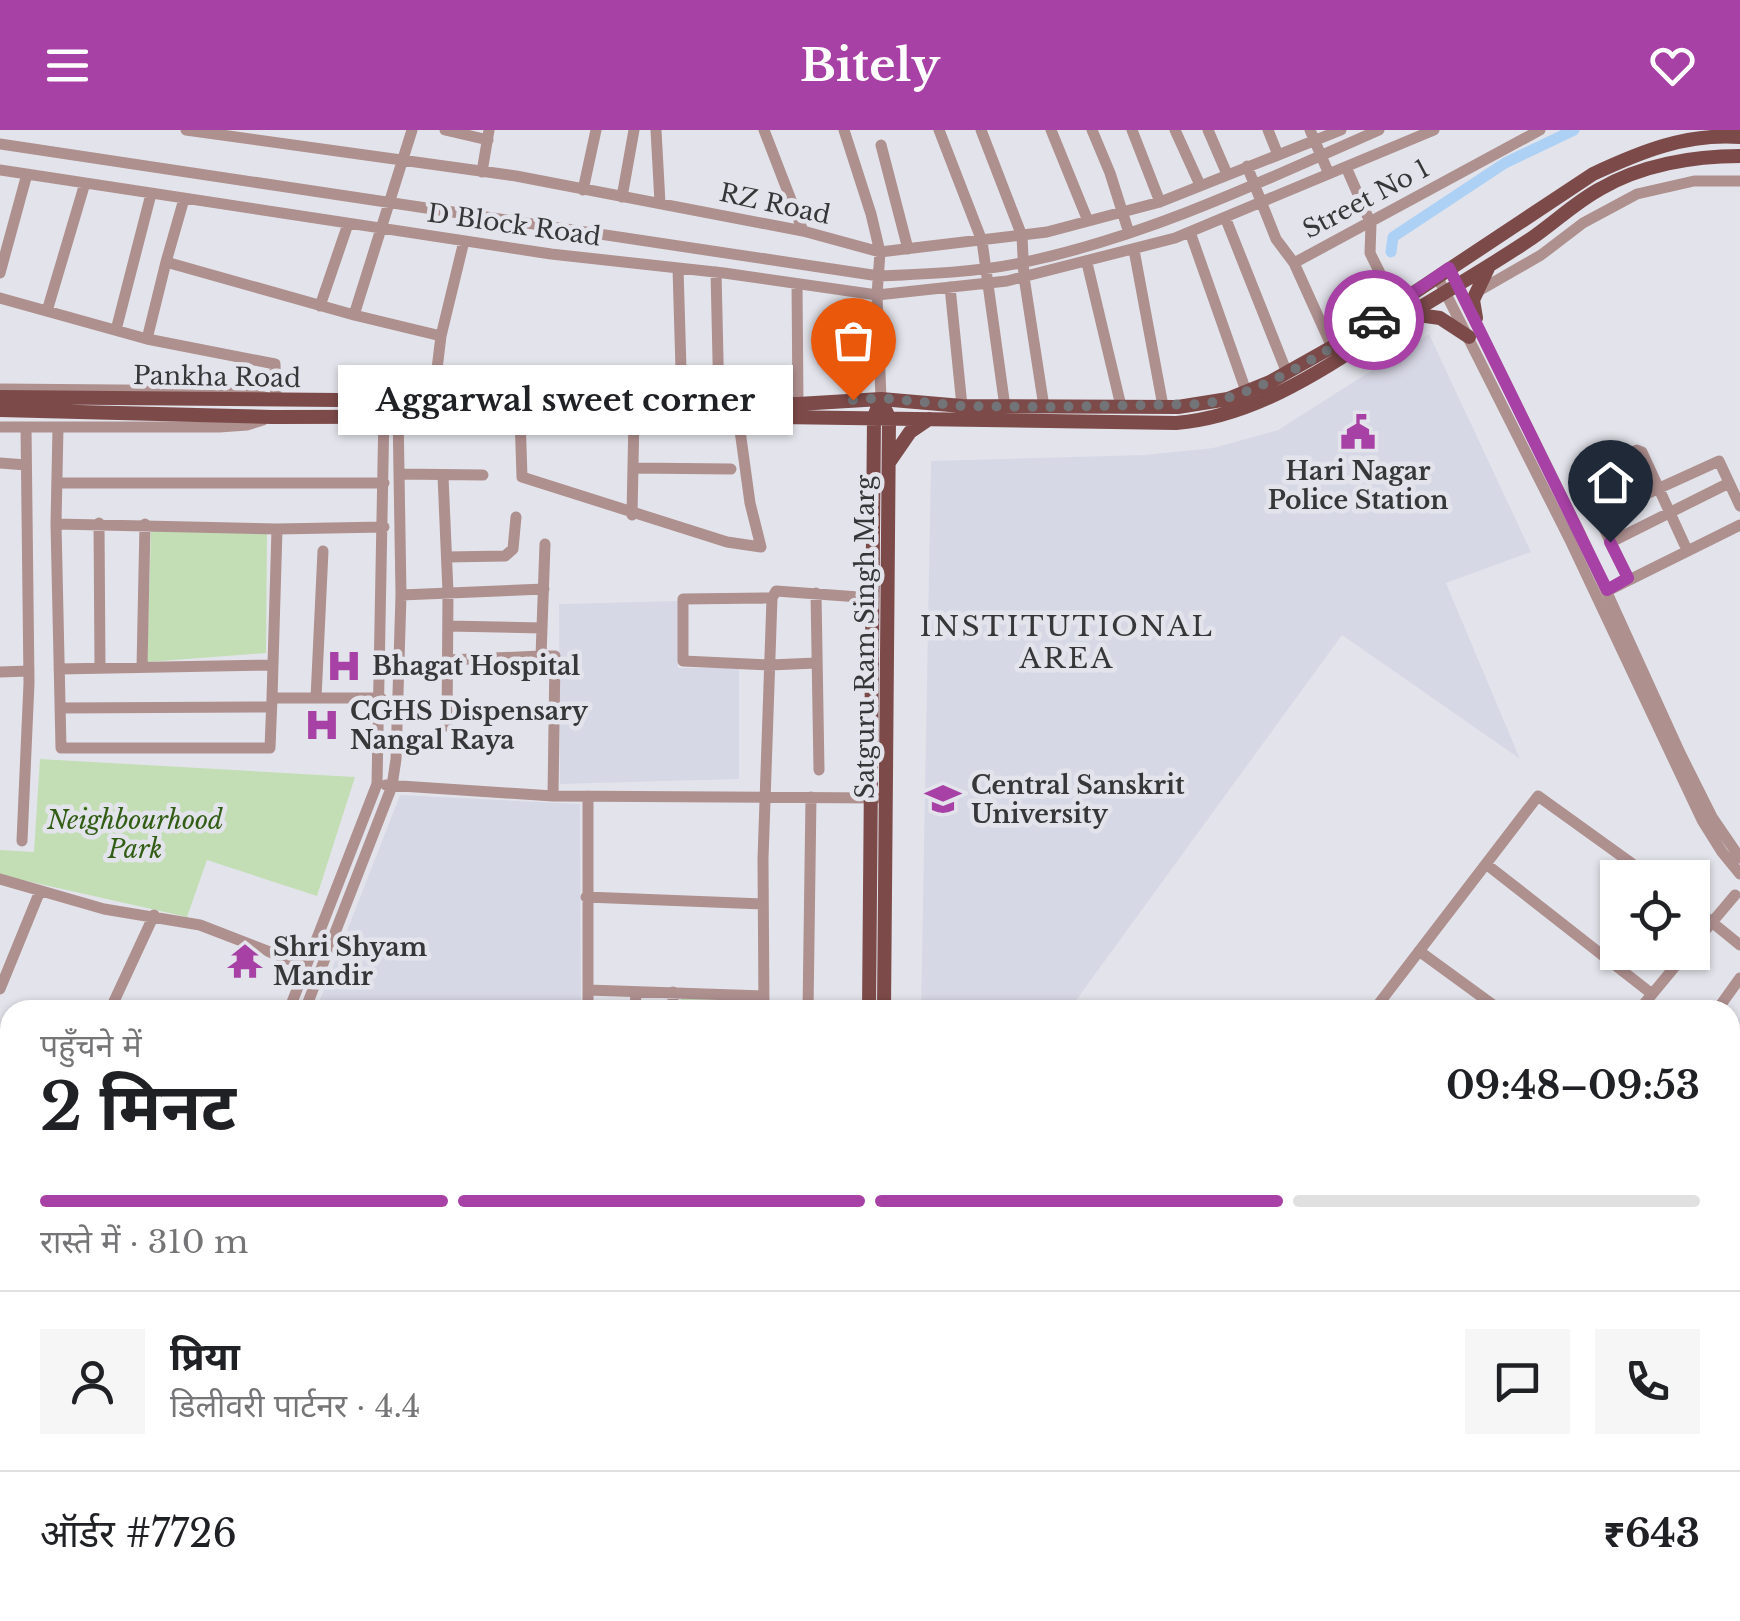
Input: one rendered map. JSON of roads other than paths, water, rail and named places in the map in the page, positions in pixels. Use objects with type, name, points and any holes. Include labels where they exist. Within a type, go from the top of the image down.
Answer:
[{"type":"main road","name":"Pankha Road","points":[[0,397],[9,406],[272,417],[391,409],[433,402],[798,404],[881,398],[1005,407],[1205,404],[1246,392],[1332,347],[1593,174],[1638,152],[1674,141],[1740,136]]},
{"type":"main road","name":"Pankha Road","points":[[9,406],[276,400],[520,416],[1176,423],[1208,420],[1237,413],[1278,393],[1492,263],[1600,188],[1644,169],[1740,156]]},
{"type":"main road","points":[[1476,318],[1475,293],[1492,263]]},
{"type":"main road","points":[[1410,314],[1440,318],[1469,337]]},
{"type":"main road","name":"Satguru Ram Singh Marg","points":[[869,1000],[879,798],[888,466],[881,398]]},
{"type":"main road","points":[[851,417],[864,427],[874,449]]},
{"type":"main road","name":"Satguru Ram Singh Marg","points":[[881,418],[874,449],[873,598],[884,1000]]},
{"type":"main road","points":[[888,466],[910,432],[930,419]]},
{"type":"street","name":"RZ Road","points":[[186,130],[266,135],[404,162],[660,203],[804,231],[880,252],[1022,236],[1160,202],[1278,155],[1312,135],[1341,130]]},
{"type":"street","points":[[354,315],[412,130]]},
{"type":"street","points":[[446,130],[488,135],[482,172]]},
{"type":"street","points":[[583,190],[596,130]]},
{"type":"street","points":[[622,197],[634,130]]},
{"type":"street","points":[[656,130],[660,203]]},
{"type":"street","points":[[764,130],[804,231]]},
{"type":"street","points":[[844,130],[880,252],[877,295],[881,398]]},
{"type":"street","points":[[938,130],[982,240],[1005,407]]},
{"type":"street","points":[[981,130],[1022,236],[1024,277],[1044,407]]},
{"type":"street","points":[[1051,130],[1088,221]]},
{"type":"street","points":[[1092,130],[1130,233]]},
{"type":"street","points":[[1132,130],[1160,202]]},
{"type":"street","points":[[1175,130],[1200,185]]},
{"type":"street","points":[[1208,130],[1227,174]]},
{"type":"street","points":[[1268,130],[1278,155]]},
{"type":"street","points":[[0,144],[879,276],[1024,262],[1130,233],[1256,186],[1379,130]]},
{"type":"street","name":"D Block Road","points":[[0,170],[378,229],[877,295],[988,284],[1134,250],[1190,232],[1434,130]]},
{"type":"street","name":"Street No 1","points":[[1332,347],[1294,263],[1540,130]]},
{"type":"street","points":[[1312,135],[1330,174]]},
{"type":"street","points":[[881,145],[908,249]]},
{"type":"street","points":[[1247,166],[1276,239],[1294,263]]},
{"type":"street","points":[[1346,167],[1371,224],[1370,253],[1396,305]]},
{"type":"street","points":[[0,273],[27,174]]},
{"type":"street","points":[[1475,293],[1541,255],[1582,223],[1638,194],[1694,181],[1740,181]]},
{"type":"street","points":[[47,311],[85,183]]},
{"type":"street","points":[[116,330],[152,194]]},
{"type":"street","points":[[147,339],[184,199]]},
{"type":"street","points":[[1225,217],[1287,373]]},
{"type":"street","points":[[320,306],[348,224]]},
{"type":"street","points":[[1190,232],[1246,392]]},
{"type":"street","points":[[433,402],[441,336],[464,241]]},
{"type":"street","points":[[1134,250],[1163,406]]},
{"type":"street","points":[[166,262],[441,336]]},
{"type":"street","points":[[1087,263],[1121,406]]},
{"type":"street","points":[[678,268],[682,404]]},
{"type":"street","points":[[716,272],[719,404]]},
{"type":"street","points":[[1443,272],[1476,318],[1607,590],[1680,753],[1712,817],[1740,858]]},
{"type":"street","points":[[797,284],[798,404]]},
{"type":"street","points":[[950,288],[962,406]]},
{"type":"street","points":[[1452,288],[1469,337],[1702,820],[1740,874]]},
{"type":"street","points":[[0,298],[147,339],[275,364],[276,400],[241,391],[0,389]]},
{"type":"street","points":[[309,1000],[392,786],[396,759],[401,594],[399,474],[391,409]]},
{"type":"street","points":[[293,1000],[377,784],[384,483],[391,409]]},
{"type":"street","points":[[520,416],[522,478],[632,515],[727,542],[761,546],[750,503],[738,416]]},
{"type":"street","points":[[632,515],[634,416]]},
{"type":"street","points":[[0,426],[219,427],[246,426],[272,417]]},
{"type":"street","points":[[22,841],[29,671],[26,427]]},
{"type":"street","points":[[58,428],[61,748],[270,748],[277,529]]},
{"type":"street","points":[[1628,578],[1579,478],[1632,452],[1642,452],[1687,550]]},
{"type":"street","points":[[1598,516],[1718,461],[1740,506]]},
{"type":"street","points":[[0,463],[26,465]]},
{"type":"street","points":[[633,468],[731,469]]},
{"type":"street","points":[[399,474],[482,475]]},
{"type":"street","points":[[443,476],[448,726]]},
{"type":"street","points":[[57,483],[384,483]]},
{"type":"street","points":[[1610,542],[1729,484]]},
{"type":"street","points":[[447,557],[505,556],[513,549],[516,517]]},
{"type":"street","points":[[100,523],[100,668]]},
{"type":"street","points":[[56,524],[384,527]]},
{"type":"street","points":[[142,667],[145,524]]},
{"type":"street","points":[[1607,590],[1740,525]]},
{"type":"street","points":[[541,656],[546,544]]},
{"type":"street","points":[[316,698],[324,551]]},
{"type":"street","points":[[401,594],[544,590]]},
{"type":"street","points":[[764,1000],[765,796],[772,598],[776,590],[873,598]]},
{"type":"street","points":[[816,593],[819,770]]},
{"type":"street","points":[[772,598],[684,599],[684,661],[770,666],[816,663]]},
{"type":"street","points":[[448,626],[542,628]]},
{"type":"street","points":[[448,660],[555,656],[554,796]]},
{"type":"street","points":[[59,669],[273,665]]},
{"type":"street","points":[[0,672],[29,671]]},
{"type":"street","points":[[60,708],[381,698]]},
{"type":"street","points":[[377,784],[554,796],[879,798]]},
{"type":"street","points":[[588,796],[588,1000]]},
{"type":"street","points":[[1382,1000],[1538,796],[1627,860]]},
{"type":"street","points":[[808,1000],[811,798]]},
{"type":"street","points":[[1486,864],[1652,994]]},
{"type":"street","points":[[0,880],[104,909],[200,925],[306,966]]},
{"type":"street","points":[[0,989],[40,892]]},
{"type":"street","points":[[1710,926],[1736,895]]},
{"type":"street","points":[[586,897],[764,904]]},
{"type":"street","points":[[115,1000],[154,916]]},
{"type":"street","points":[[1710,918],[1740,944]]},
{"type":"street","points":[[1419,951],[1486,1000]]},
{"type":"street","points":[[1647,1000],[1672,970]]},
{"type":"street","points":[[1725,1000],[1740,978]]},
{"type":"street","points":[[588,990],[764,996]]},
{"type":"street","points":[[636,992],[636,1000]]},
{"type":"street","points":[[673,992],[673,1000]]},
{"type":"waterway","points":[[1391,252],[1393,237],[1505,163],[1574,130]]},
{"type":"place","name":"Aggarwal sweet corner","points":[[853,400]]},
{"type":"place","name":"Hari Nagar Police Station","points":[[1358,432]]},
{"type":"place","name":"Bhagat Hospital","points":[[344,666]]},
{"type":"place","name":"CGHS Dispensary Nangal Raya","points":[[322,725]]},
{"type":"place","name":"Central Sanskrit University","points":[[943,799]]},
{"type":"place","name":"Shri Shyam Mandir","points":[[245,961]]},
{"type":"district","name":"INSTITUTIONAL AREA","points":[[1067,642]]},
{"type":"park label","name":"Neighbourhood Park","points":[[135,834]]}]
